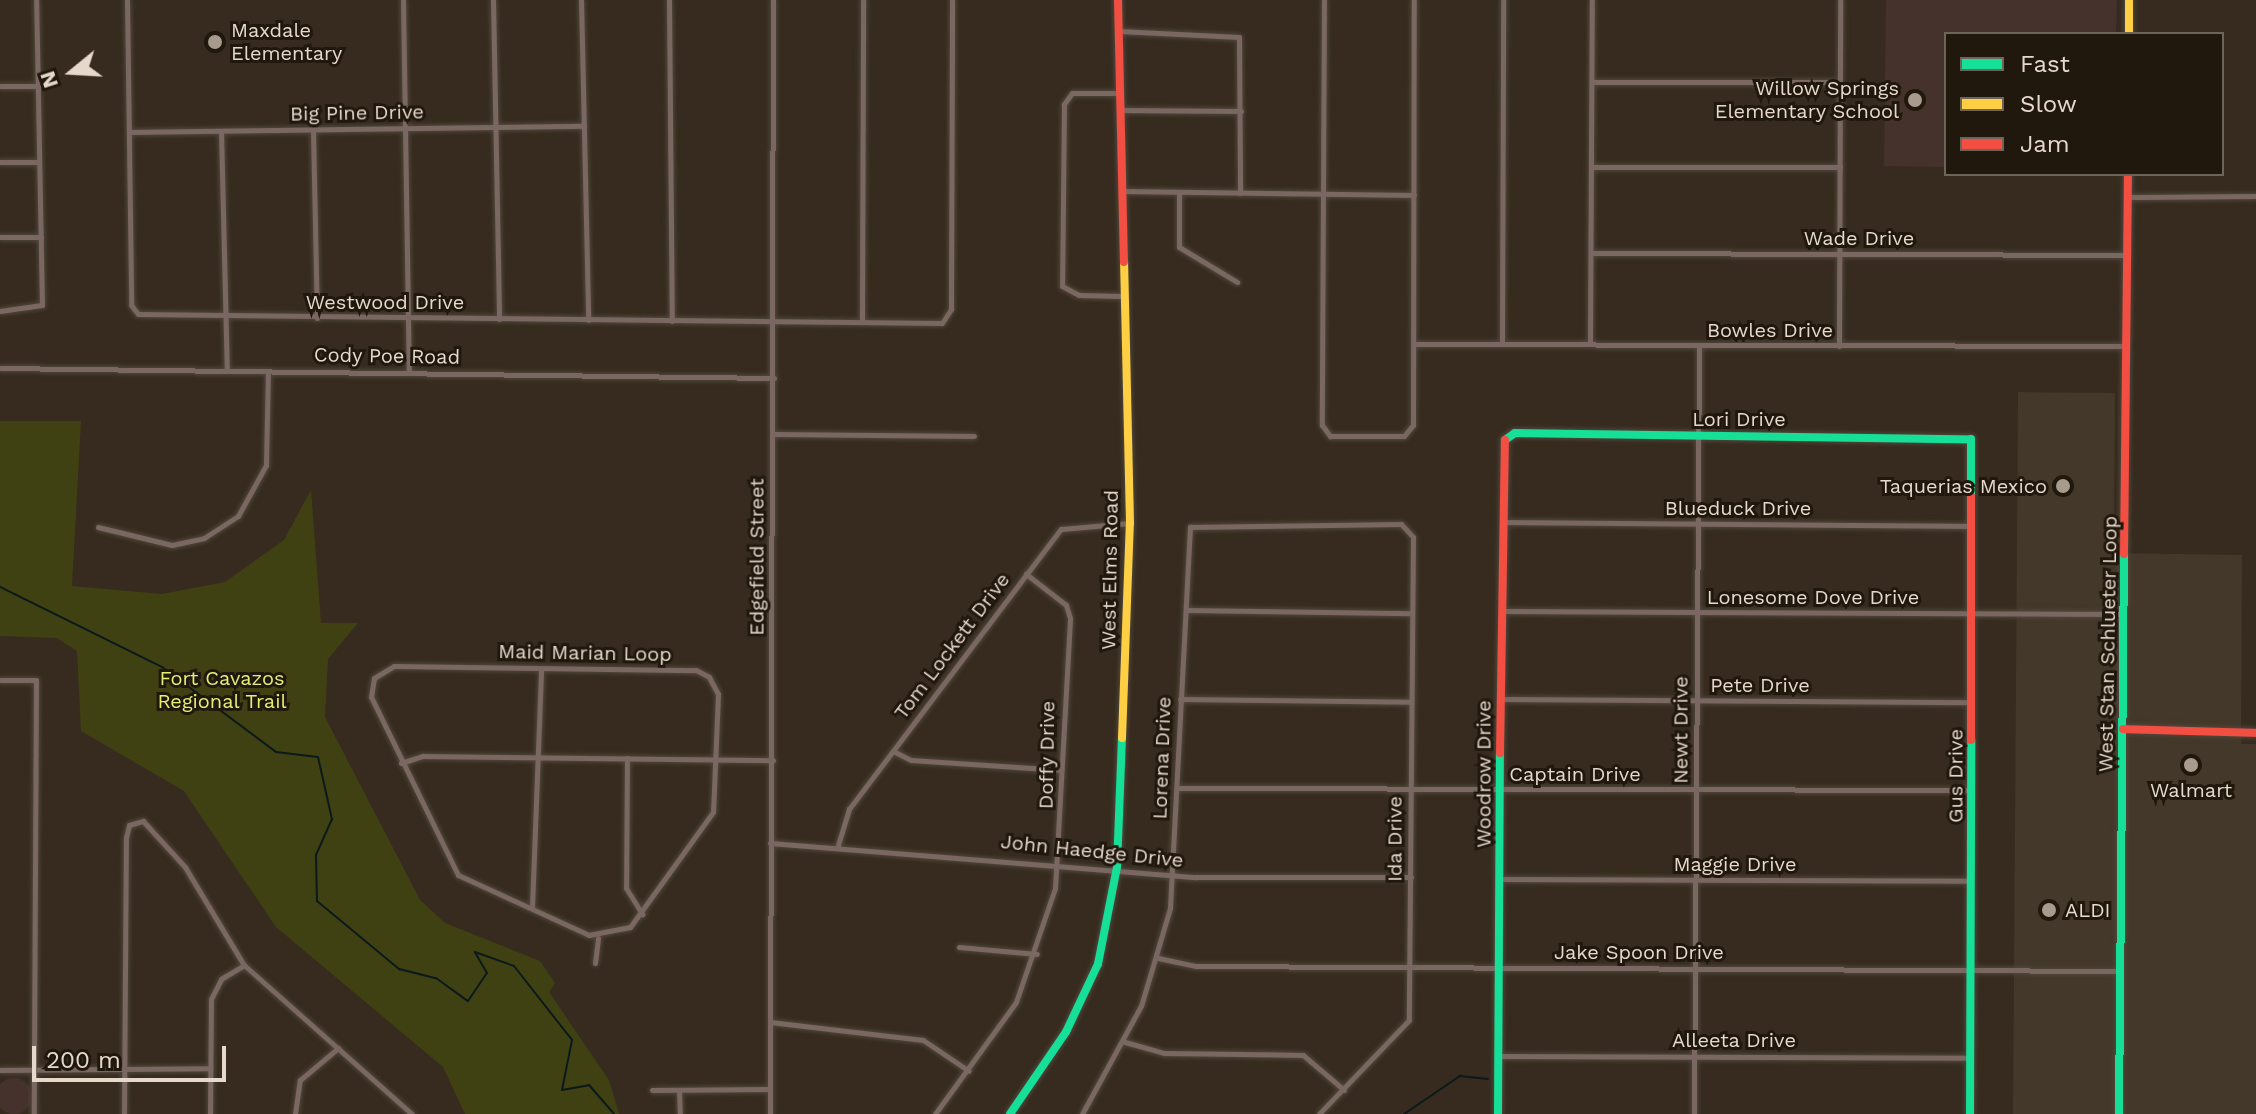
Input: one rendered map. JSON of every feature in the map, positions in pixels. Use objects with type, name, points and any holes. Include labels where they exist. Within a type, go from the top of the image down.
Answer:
[{"type":"main road","name":"West Elms Road","points":[[1010,1114],[1066,1032],[1098,964],[1117,867],[1130,523],[1122,296],[1118,0]]},
{"type":"main road","points":[[2129,0],[2129,32]]},
{"type":"main road","name":"West Stan Schlueter Loop","points":[[2119,1114],[2128,176]]},
{"type":"main road","name":"Lori Drive","points":[[1506,436],[1971,439]]},
{"type":"main road","name":"Woodrow Drive","points":[[1498,1114],[1502,522],[1506,436]]},
{"type":"main road","name":"Gus Drive","points":[[1970,1114],[1971,439]]},
{"type":"main road","points":[[2123,729],[2256,733]]},
{"type":"street","points":[[0,311],[37,310],[41,237],[36,0]]},
{"type":"street","name":"Westwood Drive","points":[[127,0],[133,309],[225,317],[672,321],[948,321],[952,0]]},
{"type":"street","points":[[403,0],[409,373]]},
{"type":"street","points":[[493,0],[499,319]]},
{"type":"street","points":[[581,0],[588,320]]},
{"type":"street","points":[[669,0],[672,321]]},
{"type":"street","name":"Edgefield Street","points":[[770,1114],[773,0]]},
{"type":"street","points":[[862,320],[863,0]]},
{"type":"street","points":[[1324,0],[1325,433],[1410,433],[1414,0]]},
{"type":"street","points":[[1502,344],[1503,0]]},
{"type":"street","points":[[1590,344],[1592,0]]},
{"type":"street","points":[[1839,346],[1840,0]]},
{"type":"street","points":[[1119,31],[1239,37],[1240,193]]},
{"type":"street","points":[[1592,82],[1840,82]]},
{"type":"street","points":[[0,86],[38,86]]},
{"type":"street","points":[[1120,93],[1072,93],[1064,104],[1062,286],[1079,295],[1122,296]]},
{"type":"street","points":[[1120,110],[1241,111]]},
{"type":"street","name":"Big Pine Drive","points":[[130,132],[584,126]]},
{"type":"street","points":[[313,130],[317,318]]},
{"type":"street","points":[[221,131],[227,370]]},
{"type":"street","points":[[0,162],[39,162]]},
{"type":"street","points":[[1592,167],[1840,167]]},
{"type":"street","points":[[1121,191],[1414,195]]},
{"type":"street","points":[[1179,192],[1179,247],[1237,282]]},
{"type":"street","points":[[2128,197],[2256,196]]},
{"type":"street","points":[[0,237],[41,237]]},
{"type":"street","name":"Wade Drive","points":[[1592,253],[2127,255]]},
{"type":"street","name":"Bowles Drive","points":[[1413,344],[2127,346]]},
{"type":"street","name":"Newt Drive","points":[[1694,1114],[1699,346]]},
{"type":"street","name":"Cody Poe Road","points":[[0,368],[774,378]]},
{"type":"street","points":[[98,527],[172,545],[204,538],[238,516],[266,465],[268,371]]},
{"type":"street","points":[[774,434],[974,436]]},
{"type":"street","name":"Blueduck Drive","points":[[1502,522],[1973,526]]},
{"type":"street","name":"Tom Lockett Drive","points":[[838,845],[844,818],[1026,574],[1066,526],[1130,523]]},
{"type":"street","name":"Ida Drive","points":[[1190,527],[1410,528],[1411,877],[1406,1026],[1319,1114]]},
{"type":"street","name":"Lorena Drive","points":[[1082,1114],[1125,1042],[1158,958],[1175,876],[1180,699],[1190,527]]},
{"type":"street","name":"Doffy Drive","points":[[935,1114],[1016,1002],[1037,954],[1060,862],[1069,612],[1026,574]]},
{"type":"street","points":[[1187,610],[1412,613]]},
{"type":"street","name":"Lonesome Dove Drive","points":[[1501,611],[2125,614]]},
{"type":"street","name":"Maid Marian Loop","points":[[394,666],[541,668],[703,672],[718,694],[717,760],[707,825],[642,914],[623,932],[598,938],[458,875],[371,697],[378,673],[394,666]]},
{"type":"street","points":[[532,907],[541,668]]},
{"type":"street","points":[[0,680],[36,680],[34,1114]]},
{"type":"street","points":[[1180,699],[1411,702]]},
{"type":"street","name":"Pete Drive","points":[[1500,699],[1972,702]]},
{"type":"street","points":[[893,751],[911,760],[1062,770]]},
{"type":"street","points":[[401,763],[423,756],[773,760]]},
{"type":"street","points":[[627,758],[626,888],[642,914]]},
{"type":"street","name":"Captain Drive","points":[[1178,788],[1972,790]]},
{"type":"street","points":[[124,1114],[126,838],[135,822],[148,825],[185,867],[244,965],[412,1114]]},
{"type":"street","name":"John Haedge Drive","points":[[770,843],[838,845],[1060,862],[1175,876],[1411,877]]},
{"type":"street","name":"Maggie Drive","points":[[1499,879],[1972,881]]},
{"type":"street","points":[[595,963],[598,938]]},
{"type":"street","points":[[959,947],[1037,954]]},
{"type":"street","name":"Jake Spoon Drive","points":[[1158,958],[1196,966],[2120,971]]},
{"type":"street","points":[[210,1114],[211,999],[221,979],[244,965]]},
{"type":"street","points":[[770,1022],[923,1040],[969,1071]]},
{"type":"street","points":[[1125,1042],[1164,1053],[1303,1055],[1344,1090]]},
{"type":"street","points":[[295,1114],[300,1080],[338,1048]]},
{"type":"street","name":"Alleeta Drive","points":[[1499,1056],[1970,1058]]},
{"type":"street","points":[[0,1070],[210,1068]]},
{"type":"street","points":[[652,1090],[770,1089]]},
{"type":"street","points":[[679,1090],[680,1114]]},
{"type":"shaded area","name":"Willow Springs Elementary School","points":[[1886,0],[2117,0],[2116,32],[1944,32],[1944,167],[1884,166]]},
{"type":"shaded area","points":[[2018,392],[2115,393],[2114,553],[2242,555],[2241,744],[2256,744],[2256,1114],[2013,1114]]},
{"type":"shaded area","points":[[7,1079],[21,1079],[31,1089],[31,1103],[21,1113],[7,1113],[-1,1106],[-1,1086]]},
{"type":"green space","name":"Fort Cavazos Regional Trail","points":[[0,421],[81,421],[72,586],[162,594],[225,582],[284,540],[311,490],[321,623],[358,623],[328,659],[325,717],[420,900],[445,923],[540,961],[555,983],[549,992],[609,1080],[619,1114],[465,1114],[443,1067],[276,927],[184,791],[81,731],[77,651],[57,638],[0,636]]},
{"type":"waterway","points":[[0,587],[162,667],[276,752],[318,757],[332,819],[316,855],[317,901],[399,969],[436,978],[468,1001],[487,973],[475,952],[514,966],[572,1040],[562,1090],[589,1085],[614,1114]]},
{"type":"waterway","points":[[1404,1114],[1460,1076],[1488,1079]]},
{"type":"traffic: fast","points":[[1505,440],[1515,433],[1971,439],[1971,496]]},
{"type":"traffic: fast","points":[[2119,1114],[2124,554]]},
{"type":"traffic: fast","points":[[1010,1114],[1066,1032],[1098,964],[1117,867],[1122,738]]},
{"type":"traffic: fast","points":[[1970,1114],[1971,740]]},
{"type":"traffic: fast","points":[[1498,1114],[1500,753]]},
{"type":"traffic: slow","points":[[2129,0],[2129,32]]},
{"type":"traffic: slow","points":[[1122,738],[1130,523],[1124,262]]},
{"type":"traffic: jam","points":[[1118,0],[1124,262]]},
{"type":"traffic: jam","points":[[2124,554],[2128,176]]},
{"type":"traffic: jam","points":[[1500,753],[1505,440]]},
{"type":"traffic: jam","points":[[1971,496],[1971,740]]},
{"type":"traffic: jam","points":[[2123,729],[2256,733]]},
{"type":"place","name":"Maxdale Elementary","points":[[215,42]]},
{"type":"place","name":"Willow Springs Elementary School","points":[[1915,100]]},
{"type":"place","name":"Taquerias Mexico","points":[[2063,486]]},
{"type":"place","name":"Walmart","points":[[2191,765]]},
{"type":"place","name":"ALDI","points":[[2049,910]]}]
